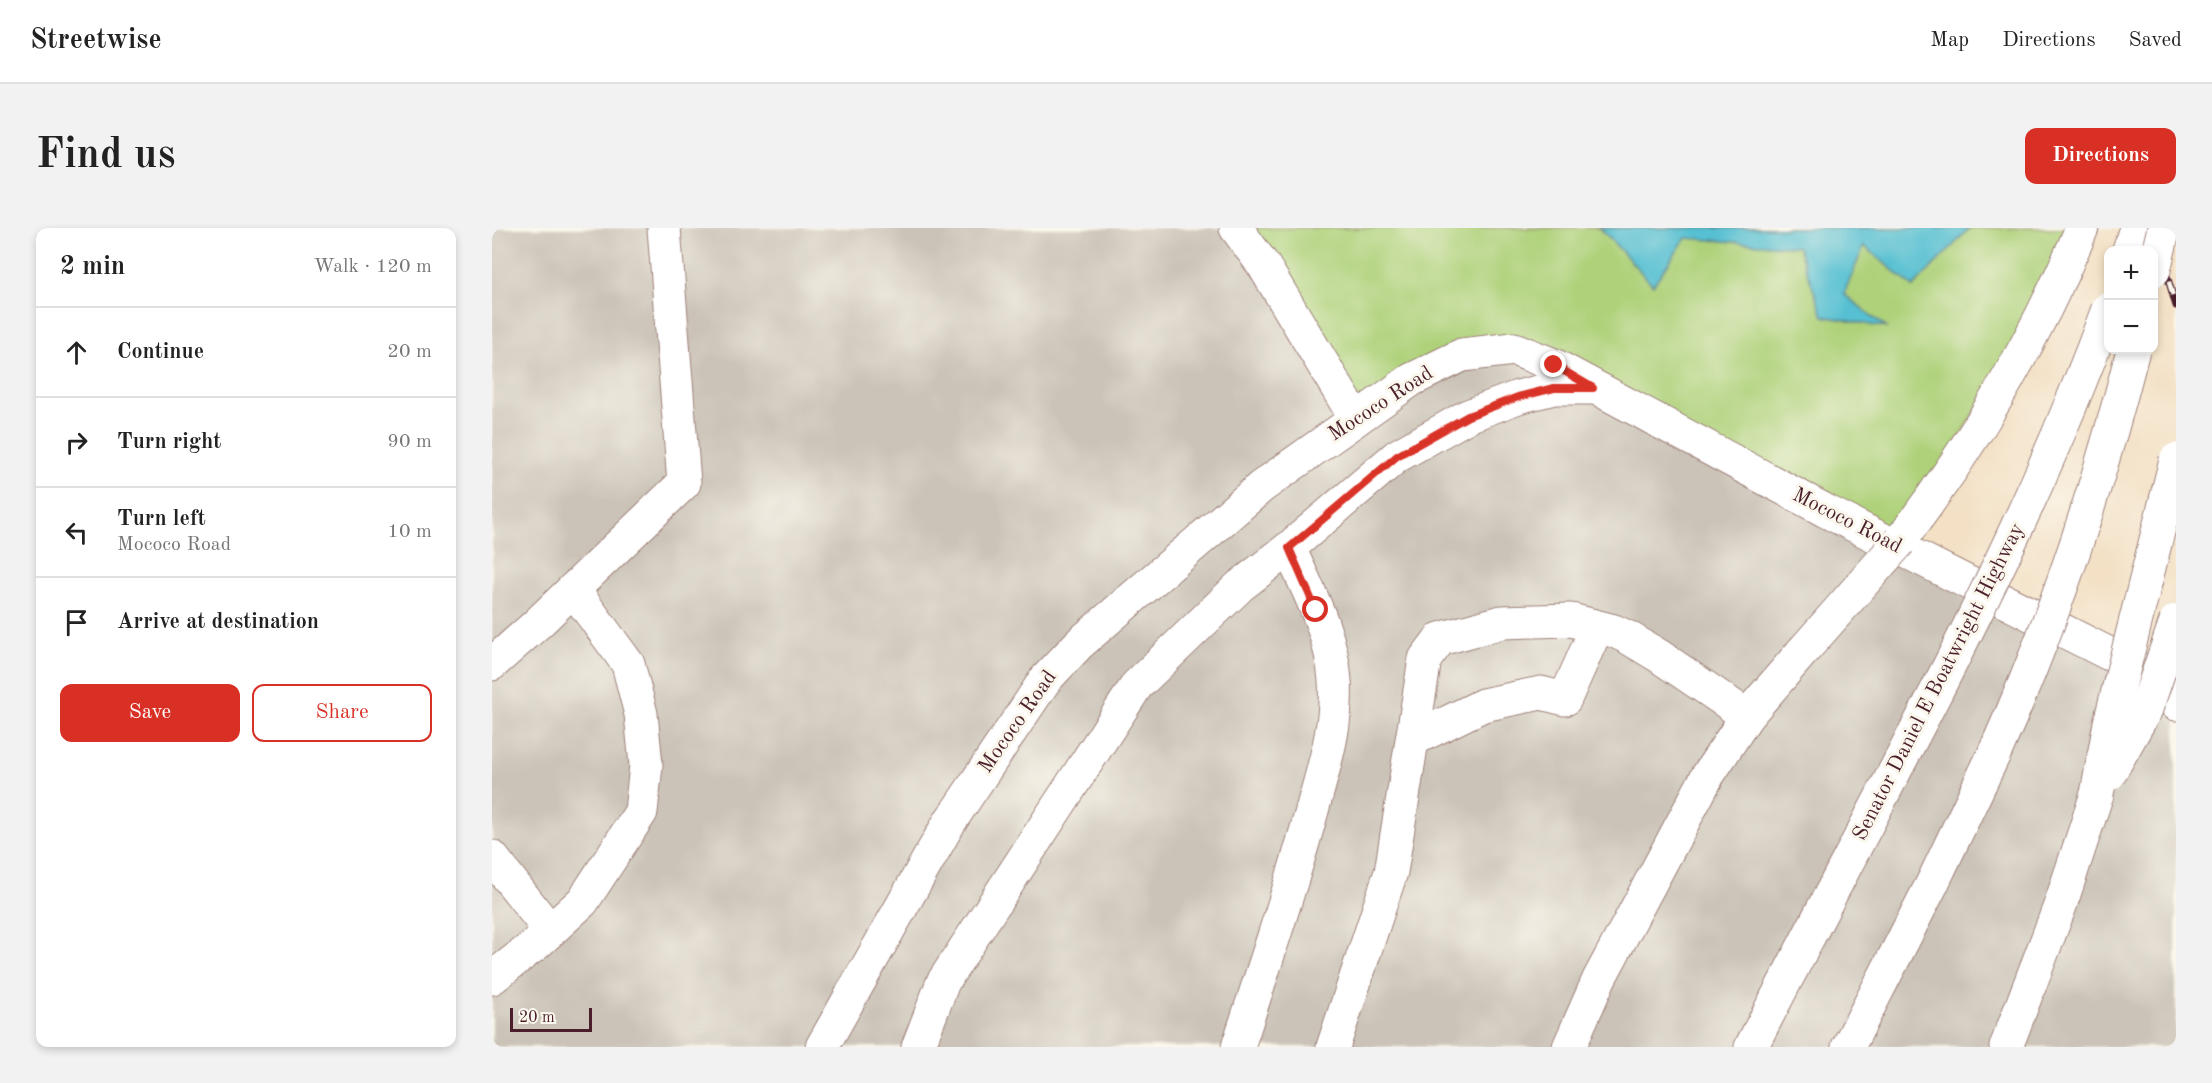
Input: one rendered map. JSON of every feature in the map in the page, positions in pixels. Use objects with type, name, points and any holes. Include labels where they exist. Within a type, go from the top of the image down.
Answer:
[{"type":"main road","points":[[492,664],[684,483],[664,228]]},
{"type":"main road","points":[[1236,228],[1264,266],[1356,419]]},
{"type":"main road","points":[[1569,1047],[1594,990],[1694,800],[1723,750],[1747,716],[1890,554],[1953,470],[2010,378],[2054,291],[2082,228]]},
{"type":"main road","points":[[2130,246],[2136,228]]},
{"type":"main road","points":[[2158,253],[2164,228]]},
{"type":"main road","name":"Senator Daniel E Boatwright Highway","points":[[1750,1047],[1924,715],[2019,524],[2068,415],[2104,322]]},
{"type":"main road","name":"Mococo Road","points":[[822,1047],[949,823],[1044,680],[1079,644],[1261,487],[1411,380],[1462,355],[1514,349],[1554,365],[1593,388],[1826,511],[2157,678],[2176,704]]},
{"type":"main road","points":[[1848,1047],[1937,874],[1995,752],[2045,632],[2081,532],[2132,354]]},
{"type":"main road","points":[[918,1047],[943,982],[1137,685],[1240,586],[1289,548],[1397,456],[1468,416],[1518,397],[1554,388],[1593,388]]},
{"type":"main road","points":[[2006,1047],[2060,906],[2097,794],[2109,723],[2176,460]]},
{"type":"main road","points":[[1238,1047],[1307,830],[1326,753],[1335,703],[1332,661],[1325,634],[1289,548]]},
{"type":"main road","points":[[492,978],[584,901],[641,812],[646,765],[641,714],[628,664],[573,589]]},
{"type":"main road","points":[[1333,1047],[1391,872],[1425,659],[1440,639],[1502,622],[1571,620],[1629,638],[1747,716]]},
{"type":"main road","points":[[2097,794],[2146,709],[2176,621]]},
{"type":"main road","points":[[1412,740],[1484,705],[1540,693],[1565,699],[1597,627]]},
{"type":"main road","points":[[492,857],[550,931]]},
{"type":"shaded area","points":[[492,228],[1236,228],[1514,349],[2156,678],[2176,673],[2176,1047],[492,1047]]},
{"type":"green space","points":[[1236,228],[2082,228],[1900,541],[1514,349],[1356,419]]},
{"type":"water","points":[[1600,228],[1970,228],[1913,287],[1864,246],[1844,294],[1887,328],[1823,316],[1798,247],[1686,238],[1653,285]]},
{"type":"railway","points":[[2153,228],[2176,306]]},
{"type":"route","points":[[1316,610],[1289,548],[1397,456],[1468,416],[1518,397],[1554,388],[1593,388],[1554,365]]}]
